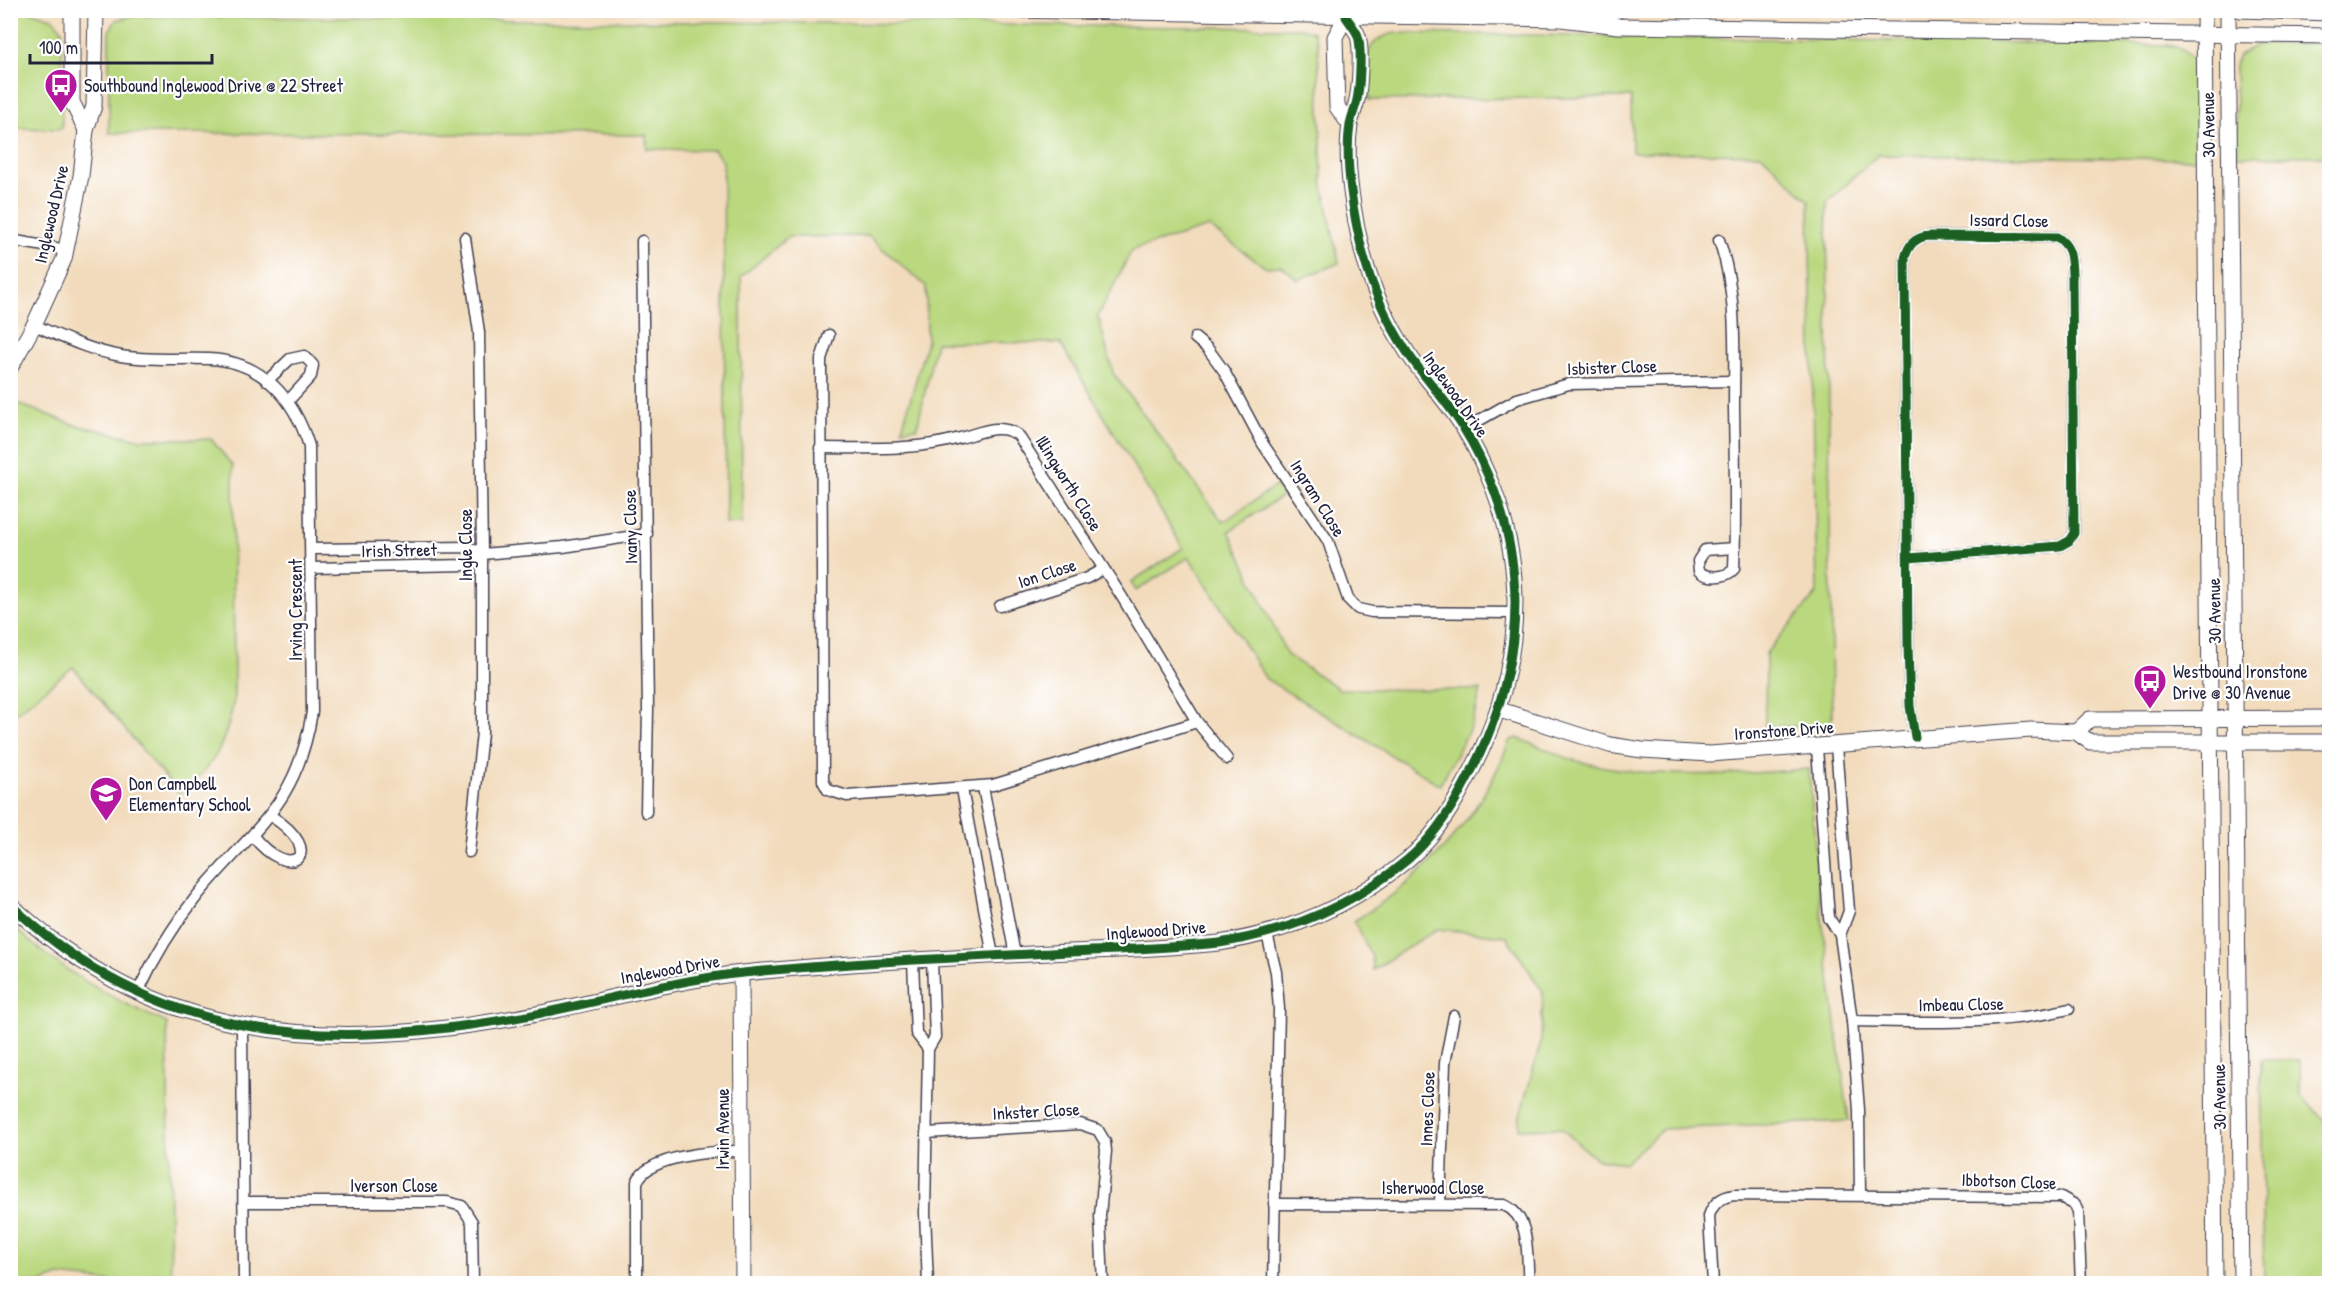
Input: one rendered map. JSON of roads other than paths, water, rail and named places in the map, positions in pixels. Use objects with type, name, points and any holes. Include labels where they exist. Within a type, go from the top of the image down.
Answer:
[{"type":"street","points":[[72,10],[72,102],[86,130]]},
{"type":"street","name":"Inglewood Drive","points":[[10,368],[34,325],[67,250],[81,176],[86,130],[94,106],[96,10]]},
{"type":"street","points":[[1003,10],[1561,19],[1619,26],[2330,36]]},
{"type":"street","points":[[1561,19],[1618,10]]},
{"type":"street","name":"30 Avenue","points":[[2204,10],[2215,1284]]},
{"type":"street","name":"30 Avenue","points":[[2228,10],[2241,1284]]},
{"type":"street","points":[[2240,10],[2330,13]]},
{"type":"street","name":"Inglewood Drive","points":[[1346,14],[1335,37],[1337,107],[1350,125]]},
{"type":"street","name":"Inglewood Drive","points":[[10,904],[63,950],[106,978],[137,994],[181,1011],[242,1026],[322,1033],[420,1031],[516,1018],[650,987],[741,973],[993,956],[1194,946],[1267,934],[1338,907],[1375,885],[1410,858],[1450,810],[1483,751],[1500,710],[1512,655],[1514,613],[1512,557],[1504,519],[1492,486],[1464,429],[1406,350],[1377,295],[1363,254],[1355,212],[1349,153],[1350,125],[1358,87],[1359,37],[1346,14]]},
{"type":"street","name":"Issard Close","points":[[1908,558],[2060,546],[2069,541],[2074,533],[2072,274],[2070,251],[2066,243],[2057,237],[1929,236],[1918,239],[1907,249],[1908,558],[1910,706],[1915,737]]},
{"type":"street","name":"Ingle Close","points":[[465,238],[479,326],[482,554],[482,733],[469,852]]},
{"type":"street","points":[[10,240],[67,250]]},
{"type":"street","points":[[1719,240],[1733,297],[1735,548]]},
{"type":"street","name":"Ivany Close","points":[[642,241],[647,534],[648,778],[646,812]]},
{"type":"street","name":"Irving Crescent","points":[[34,325],[80,344],[120,356],[228,362],[249,369],[289,400],[299,418],[309,446],[312,549],[312,712],[308,740],[294,778],[271,816],[184,913],[160,949],[137,994]]},
{"type":"street","points":[[829,335],[821,359],[820,448],[823,781],[828,790],[847,796],[962,789],[1002,784],[1197,722]]},
{"type":"street","name":"Ingram Close","points":[[1195,338],[1208,349],[1224,371],[1263,444],[1328,541],[1345,593],[1353,605],[1372,612],[1514,613]]},
{"type":"street","points":[[267,381],[295,357],[304,356],[309,359],[313,365],[311,376],[289,400]]},
{"type":"street","name":"Isbister Close","points":[[1464,429],[1517,399],[1569,384],[1734,381]]},
{"type":"street","name":"Illingworth Close","points":[[820,448],[905,449],[944,443],[997,428],[1009,429],[1022,439],[1197,722],[1227,759]]},
{"type":"street","name":"Irish Street","points":[[312,549],[468,547],[482,554],[563,547],[647,534]]},
{"type":"street","points":[[397,548],[397,567]]},
{"type":"street","name":"Irish Street","points":[[312,568],[468,565],[482,554]]},
{"type":"street","name":"Ion Close","points":[[1000,606],[1087,578],[1103,569]]},
{"type":"street","name":"Ironstone Drive","points":[[1500,710],[1585,739],[1642,750],[1724,754],[1817,748],[1915,737],[2031,730],[2076,732],[2090,742],[2330,742]]},
{"type":"street","points":[[2076,732],[2090,719],[2330,718]]},
{"type":"street","points":[[1836,746],[1849,911],[1840,935]]},
{"type":"street","points":[[1817,748],[1829,918],[1840,935],[1852,1021],[1859,1110],[1860,1195]]},
{"type":"street","points":[[983,787],[1015,955]]},
{"type":"street","points":[[962,789],[993,956]]},
{"type":"street","points":[[254,836],[276,858],[285,862],[294,860],[300,855],[302,847],[299,839],[271,816]]},
{"type":"street","points":[[1267,934],[1276,972],[1279,1009],[1273,1284]]},
{"type":"street","points":[[928,1284],[925,1213],[928,1049],[934,1037],[932,961]]},
{"type":"street","points":[[914,962],[916,1033],[928,1049]]},
{"type":"street","name":"Irwin Avenue","points":[[741,973],[743,1284]]},
{"type":"street","name":"Imbeau Close","points":[[1852,1021],[1991,1022],[2035,1017],[2069,1009]]},
{"type":"street","name":"Innes Close","points":[[1440,1204],[1445,1063],[1454,1017]]},
{"type":"street","points":[[242,1026],[243,1284]]},
{"type":"street","name":"Inkster Close","points":[[926,1133],[1080,1124],[1098,1130],[1105,1142],[1106,1151],[1100,1216],[1103,1284]]},
{"type":"street","points":[[638,1284],[637,1182],[639,1175],[658,1163],[715,1151],[742,1151]]},
{"type":"street","name":"Ibbotson Close","points":[[1713,1284],[1709,1216],[1712,1207],[1721,1199],[1734,1196],[1860,1195],[2061,1197],[2074,1205],[2078,1212],[2081,1284]]},
{"type":"street","name":"Iverson Close","points":[[243,1202],[456,1204],[467,1210],[472,1222],[473,1284]]},
{"type":"street","name":"Isherwood Close","points":[[1274,1204],[1497,1204],[1510,1208],[1517,1213],[1524,1226],[1529,1284]]},
{"type":"place","name":"Southbound Inglewood Drive @ 22 Street","points":[[61,114]]},
{"type":"place","name":"Westbound Ironstone Drive @ 30 Avenue","points":[[2150,710]]},
{"type":"place","name":"Don Campbell Elementary School","points":[[106,822]]}]
